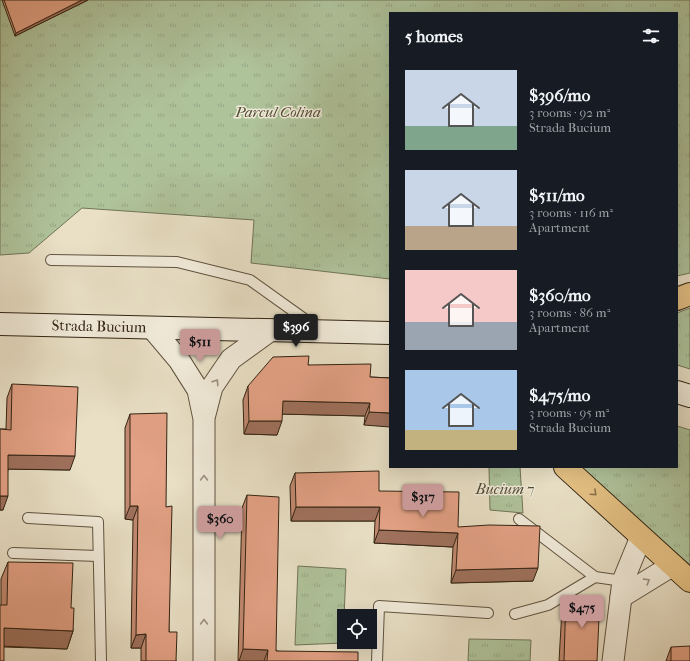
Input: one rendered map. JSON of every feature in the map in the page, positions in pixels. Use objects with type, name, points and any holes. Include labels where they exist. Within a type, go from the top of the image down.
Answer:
[{"type":"main road","points":[[678,299],[690,294]]},
{"type":"main road","name":"Strada Bucium","points":[[0,324],[389,333]]},
{"type":"main road","points":[[678,392],[690,396]]},
{"type":"main road","points":[[566,468],[690,581]]},
{"type":"street","points":[[152,328],[179,360],[198,390],[204,418],[204,661]]},
{"type":"street","points":[[204,418],[212,387],[231,359],[271,330]]},
{"type":"street","points":[[613,661],[622,589],[641,536]]},
{"type":"street","points":[[622,589],[673,565]]},
{"type":"lane","points":[[51,260],[177,262],[250,280],[322,331]]},
{"type":"lane","points":[[28,518],[98,522],[101,661]]},
{"type":"lane","points":[[518,519],[595,578],[622,589]]},
{"type":"lane","points":[[13,553],[98,556]]},
{"type":"lane","points":[[515,614],[548,605],[595,578]]},
{"type":"lane","points":[[377,661],[379,606],[488,613]]},
{"type":"green space","name":"Parcul Colina","points":[[0,0],[690,0],[690,273],[678,276],[678,12],[389,12],[389,279],[251,263],[254,220],[82,208],[29,253],[0,255]]},
{"type":"green space","points":[[690,308],[690,369],[678,365],[678,313]]},
{"type":"green space","points":[[678,426],[690,430],[690,565],[581,468],[678,468]]},
{"type":"green space","name":"Bucium 7","points":[[489,468],[520,468],[523,513],[490,510]]},
{"type":"green space","points":[[298,566],[346,569],[344,609],[337,609],[337,643],[295,645]]},
{"type":"green space","points":[[469,639],[531,640],[530,661],[468,661]]},
{"type":"building","points":[[4,0],[82,0],[16,33]]},
{"type":"building","points":[[309,356],[308,365],[371,364],[370,377],[389,378],[389,413],[369,412],[370,403],[283,401],[282,421],[249,421],[248,386],[273,357]]},
{"type":"building","points":[[12,384],[78,387],[75,456],[8,455],[8,496],[0,496],[0,429],[11,430]]},
{"type":"building","points":[[167,413],[166,507],[172,506],[169,632],[177,632],[176,661],[146,661],[146,634],[136,635],[138,506],[130,506],[130,414]]},
{"type":"building","points":[[379,471],[379,491],[459,492],[458,527],[489,525],[540,526],[538,568],[456,570],[458,533],[379,530],[380,507],[296,507],[295,473]]},
{"type":"building","points":[[247,495],[279,497],[276,651],[358,652],[358,661],[267,661],[268,650],[243,649]]},
{"type":"building","points":[[8,562],[73,563],[71,608],[74,608],[73,631],[4,628],[4,661],[0,661],[0,605],[7,605]]},
{"type":"building","points":[[566,596],[600,597],[597,661],[564,661]]},
{"type":"building","points":[[690,646],[690,661],[671,661],[671,647]]}]
